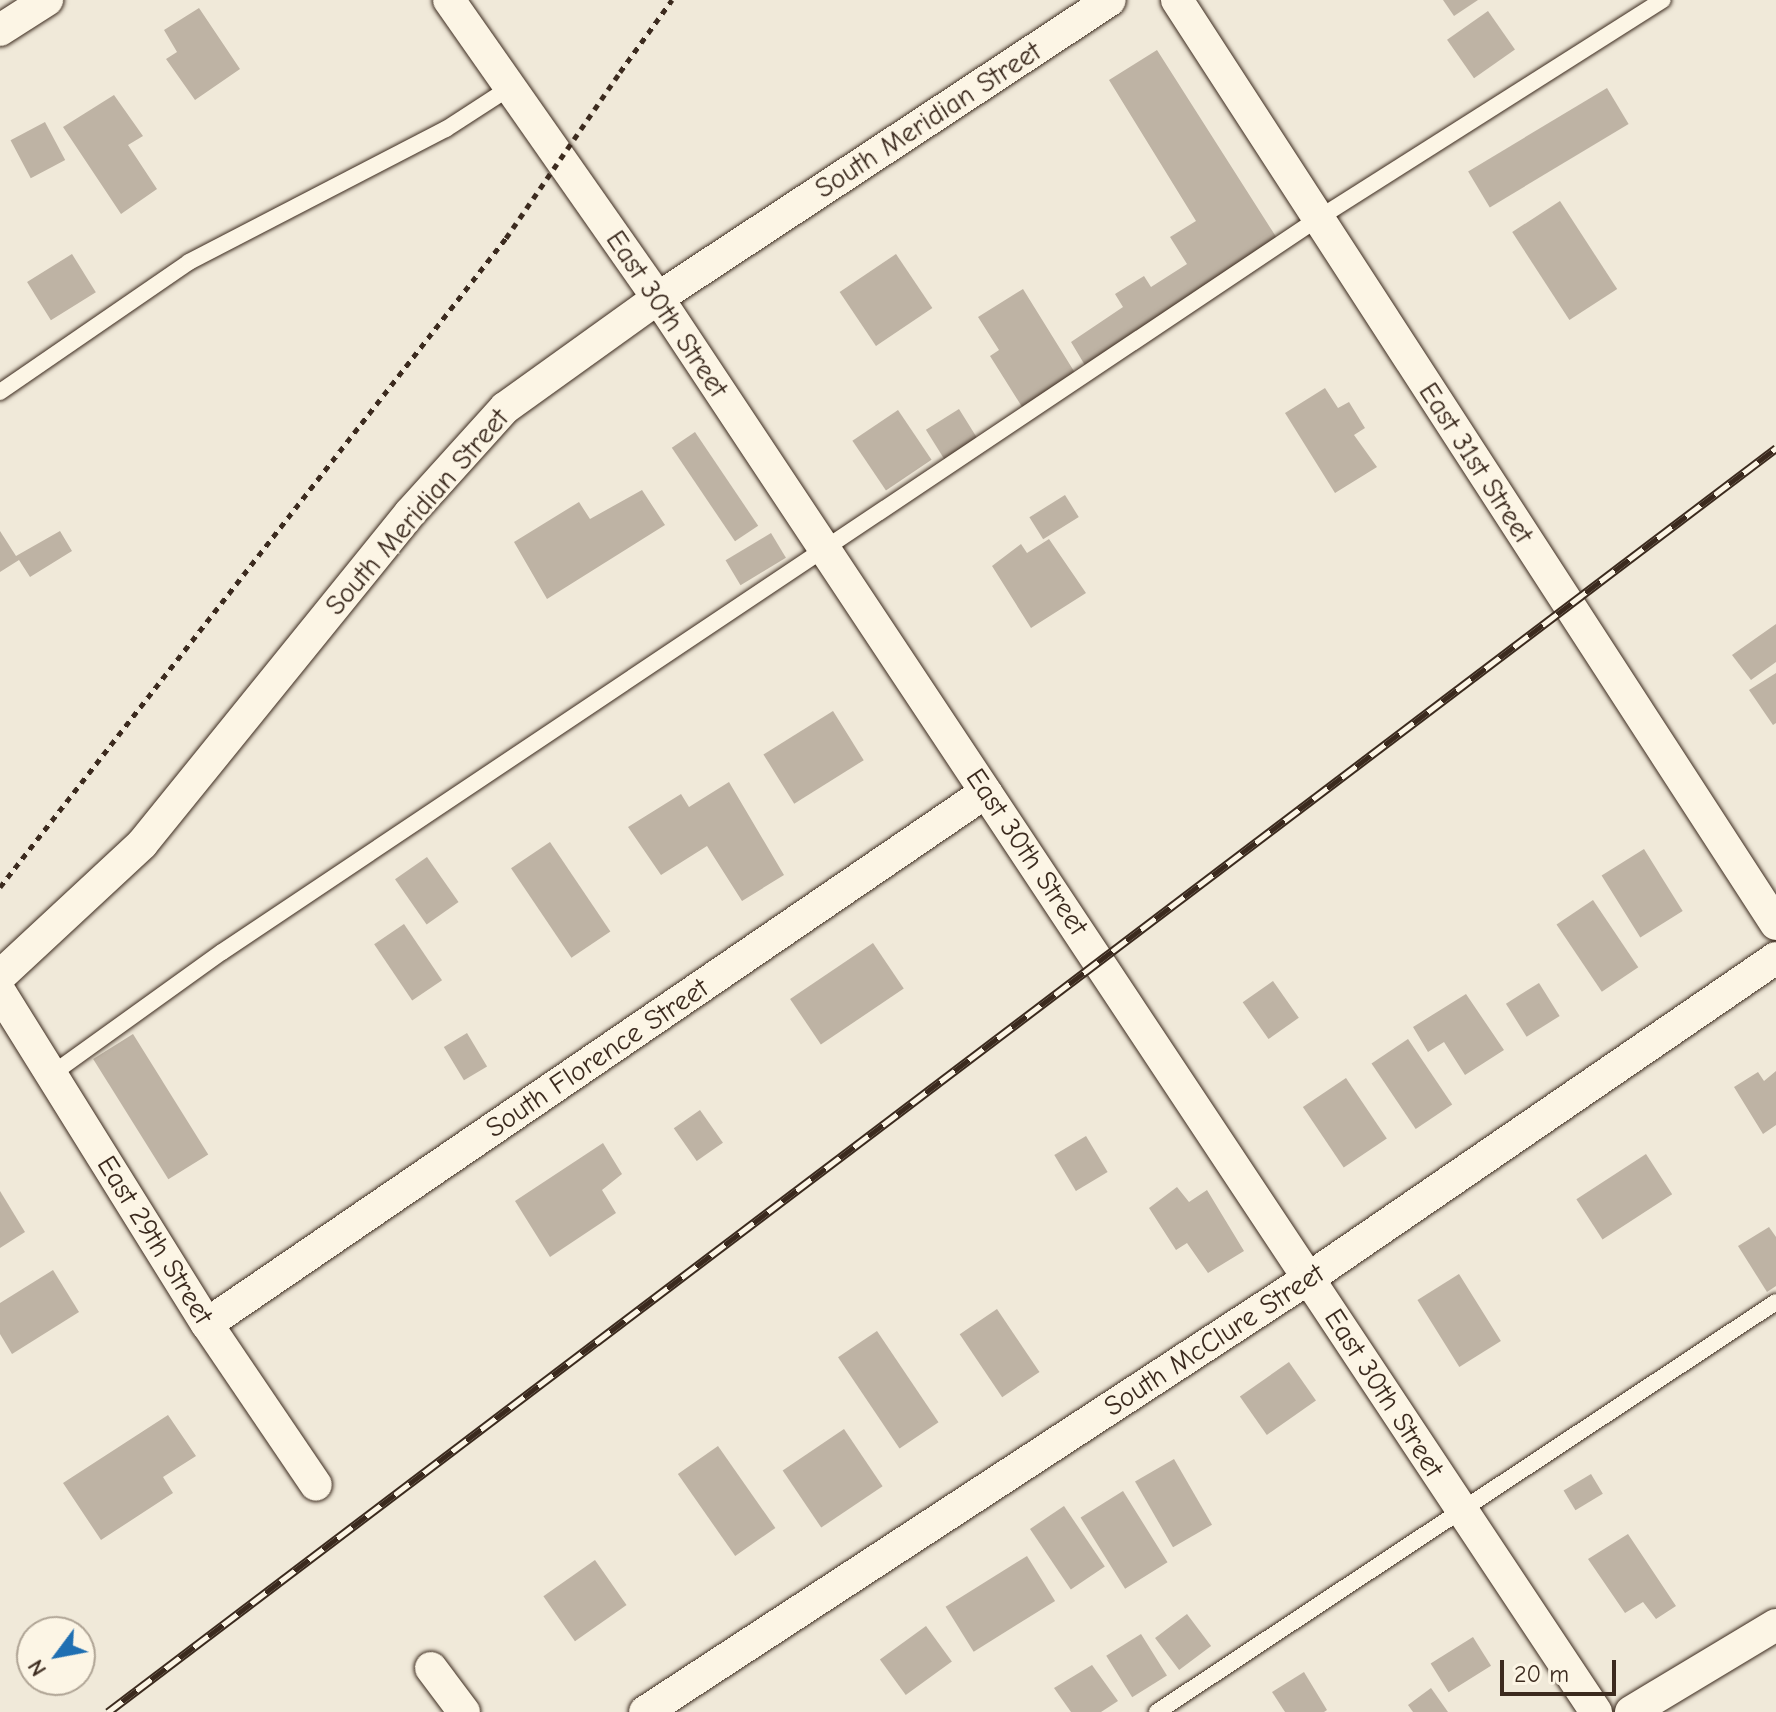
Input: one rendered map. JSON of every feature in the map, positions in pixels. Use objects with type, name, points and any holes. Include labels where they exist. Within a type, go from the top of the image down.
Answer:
[{"type":"street","points":[[0,30],[47,0]]},
{"type":"street","name":"East 30th Street","points":[[449,0],[658,298],[1596,1712]]},
{"type":"street","name":"South Meridian Street","points":[[0,976],[142,844],[410,513],[505,408],[658,298],[1110,0]]},
{"type":"street","name":"East 31st Street","points":[[1177,0],[1776,924]]},
{"type":"street","name":"South Florence Street","points":[[207,1324],[986,792]]},
{"type":"street","name":"South McClure Street","points":[[645,1712],[1309,1278],[1776,958]]},
{"type":"street","name":"East 29th Street","points":[[0,992],[207,1324],[316,1485]]},
{"type":"street","points":[[1631,1712],[1776,1625]]},
{"type":"street","points":[[431,1668],[464,1712]]},
{"type":"lane","points":[[52,1074],[222,952],[1319,218],[1663,0]]},
{"type":"lane","points":[[0,392],[189,262],[446,129],[511,87]]},
{"type":"lane","points":[[1157,1712],[1460,1508],[1776,1302]]},
{"type":"path","points":[[0,887],[506,238],[672,0]]},
{"type":"building","points":[[1443,0],[1478,0],[1454,16]]},
{"type":"building","points":[[199,8],[240,69],[195,100],[166,59],[177,52],[164,30]]},
{"type":"building","points":[[1488,11],[1515,50],[1474,78],[1447,40]]},
{"type":"building","points":[[1157,50],[1280,243],[1086,367],[1071,342],[1123,307],[1115,294],[1144,276],[1151,287],[1187,264],[1170,237],[1196,221],[1109,80]]},
{"type":"building","points":[[1607,88],[1629,124],[1490,207],[1468,171]]},
{"type":"building","points":[[114,95],[143,136],[128,145],[157,189],[121,214],[63,127]]},
{"type":"building","points":[[45,122],[65,160],[31,178],[11,140]]},
{"type":"building","points":[[1560,201],[1617,289],[1569,320],[1512,232]]},
{"type":"building","points":[[72,254],[96,292],[51,320],[27,282]]},
{"type":"building","points":[[896,254],[932,308],[876,346],[840,292]]},
{"type":"building","points":[[1023,289],[1077,376],[1024,410],[990,356],[999,350],[978,317]]},
{"type":"building","points":[[1325,388],[1338,408],[1349,402],[1365,428],[1354,435],[1377,467],[1335,493],[1285,413]]},
{"type":"building","points":[[959,409],[979,441],[946,462],[926,430]]},
{"type":"building","points":[[898,410],[932,460],[886,490],[852,441]]},
{"type":"building","points":[[695,432],[758,526],[735,541],[672,448]]},
{"type":"building","points":[[642,490],[665,525],[547,599],[514,542],[579,502],[590,519]]},
{"type":"building","points":[[1065,495],[1079,517],[1043,539],[1029,517]]},
{"type":"building","points":[[0,531],[16,556],[60,531],[72,551],[30,577],[19,560],[0,572]]},
{"type":"building","points":[[771,533],[786,558],[741,585],[726,560]]},
{"type":"building","points":[[1049,539],[1086,593],[1031,628],[992,566],[1021,544],[1027,553]]},
{"type":"building","points":[[1776,624],[1776,662],[1751,680],[1732,655]]},
{"type":"building","points":[[1776,673],[1776,723],[1773,725],[1749,690]]},
{"type":"building","points":[[833,711],[864,760],[794,804],[763,754]]},
{"type":"building","points":[[729,782],[784,875],[742,901],[707,846],[661,875],[628,827],[681,794],[689,807]]},
{"type":"building","points":[[550,842],[610,932],[571,958],[511,868]]},
{"type":"building","points":[[1644,849],[1683,911],[1640,937],[1602,875]]},
{"type":"building","points":[[427,857],[459,902],[427,924],[395,879]]},
{"type":"building","points":[[1593,900],[1638,967],[1602,992],[1557,925]]},
{"type":"building","points":[[404,924],[442,980],[412,1001],[374,944]]},
{"type":"building","points":[[873,943],[904,989],[821,1045],[790,999]]},
{"type":"building","points":[[1273,981],[1299,1018],[1269,1039],[1243,1002]]},
{"type":"building","points":[[1539,983],[1560,1016],[1527,1037],[1506,1004]]},
{"type":"building","points":[[1466,994],[1504,1050],[1465,1075],[1444,1042],[1428,1052],[1413,1027]]},
{"type":"building","points":[[467,1033],[487,1066],[464,1080],[444,1047]]},
{"type":"building","points":[[133,1034],[208,1154],[168,1179],[93,1059]]},
{"type":"building","points":[[1408,1039],[1452,1104],[1416,1129],[1372,1064]]},
{"type":"building","points":[[1776,1071],[1776,1125],[1763,1134],[1734,1087],[1758,1072],[1764,1081]]},
{"type":"building","points":[[1346,1078],[1387,1139],[1344,1168],[1303,1107]]},
{"type":"building","points":[[700,1110],[723,1143],[697,1161],[674,1128]]},
{"type":"building","points":[[1086,1136],[1108,1172],[1076,1191],[1054,1155]]},
{"type":"building","points":[[603,1143],[622,1174],[602,1190],[616,1213],[550,1257],[515,1201]]},
{"type":"building","points":[[1646,1154],[1672,1194],[1603,1239],[1576,1199]]},
{"type":"building","points":[[1177,1187],[1189,1202],[1207,1190],[1244,1251],[1208,1273],[1187,1243],[1176,1250],[1149,1208]]},
{"type":"building","points":[[0,1191],[25,1232],[0,1248]]},
{"type":"building","points":[[1769,1227],[1776,1237],[1776,1286],[1767,1292],[1738,1246]]},
{"type":"building","points":[[53,1270],[79,1312],[12,1354],[0,1334],[0,1303]]},
{"type":"building","points":[[1459,1274],[1501,1341],[1459,1367],[1417,1300]]},
{"type":"building","points":[[997,1309],[1039,1372],[1002,1397],[960,1334]]},
{"type":"building","points":[[877,1331],[939,1422],[900,1448],[838,1357]]},
{"type":"building","points":[[1289,1362],[1316,1401],[1267,1435],[1240,1396]]},
{"type":"building","points":[[168,1415],[196,1456],[163,1477],[173,1493],[101,1540],[63,1483]]},
{"type":"building","points":[[844,1429],[883,1486],[821,1528],[783,1470]]},
{"type":"building","points":[[718,1446],[775,1528],[735,1556],[678,1474]]},
{"type":"building","points":[[1174,1459],[1212,1525],[1173,1547],[1135,1482]]},
{"type":"building","points":[[1591,1474],[1603,1494],[1575,1510],[1564,1490]]},
{"type":"building","points":[[1123,1491],[1168,1562],[1125,1589],[1081,1517]]},
{"type":"building","points":[[1064,1506],[1105,1567],[1071,1589],[1030,1529]]},
{"type":"building","points":[[1628,1534],[1676,1606],[1656,1619],[1643,1602],[1625,1613],[1588,1559]]},
{"type":"building","points":[[1027,1556],[1055,1601],[974,1652],[946,1607]]},
{"type":"building","points":[[595,1560],[627,1605],[575,1641],[543,1596]]},
{"type":"building","points":[[1187,1614],[1211,1646],[1179,1670],[1155,1638]]},
{"type":"building","points":[[926,1626],[952,1662],[906,1695],[880,1660]]},
{"type":"building","points":[[1141,1634],[1167,1676],[1132,1697],[1106,1656]]},
{"type":"building","points":[[1473,1637],[1491,1666],[1449,1692],[1431,1663]]},
{"type":"building","points":[[1092,1665],[1118,1701],[1101,1712],[1071,1712],[1054,1688]]},
{"type":"building","points":[[1304,1672],[1327,1710],[1324,1712],[1285,1712],[1272,1692]]},
{"type":"building","points":[[1431,1688],[1448,1712],[1413,1712],[1408,1705]]},
{"type":"railway","points":[[108,1712],[1776,448]]}]
